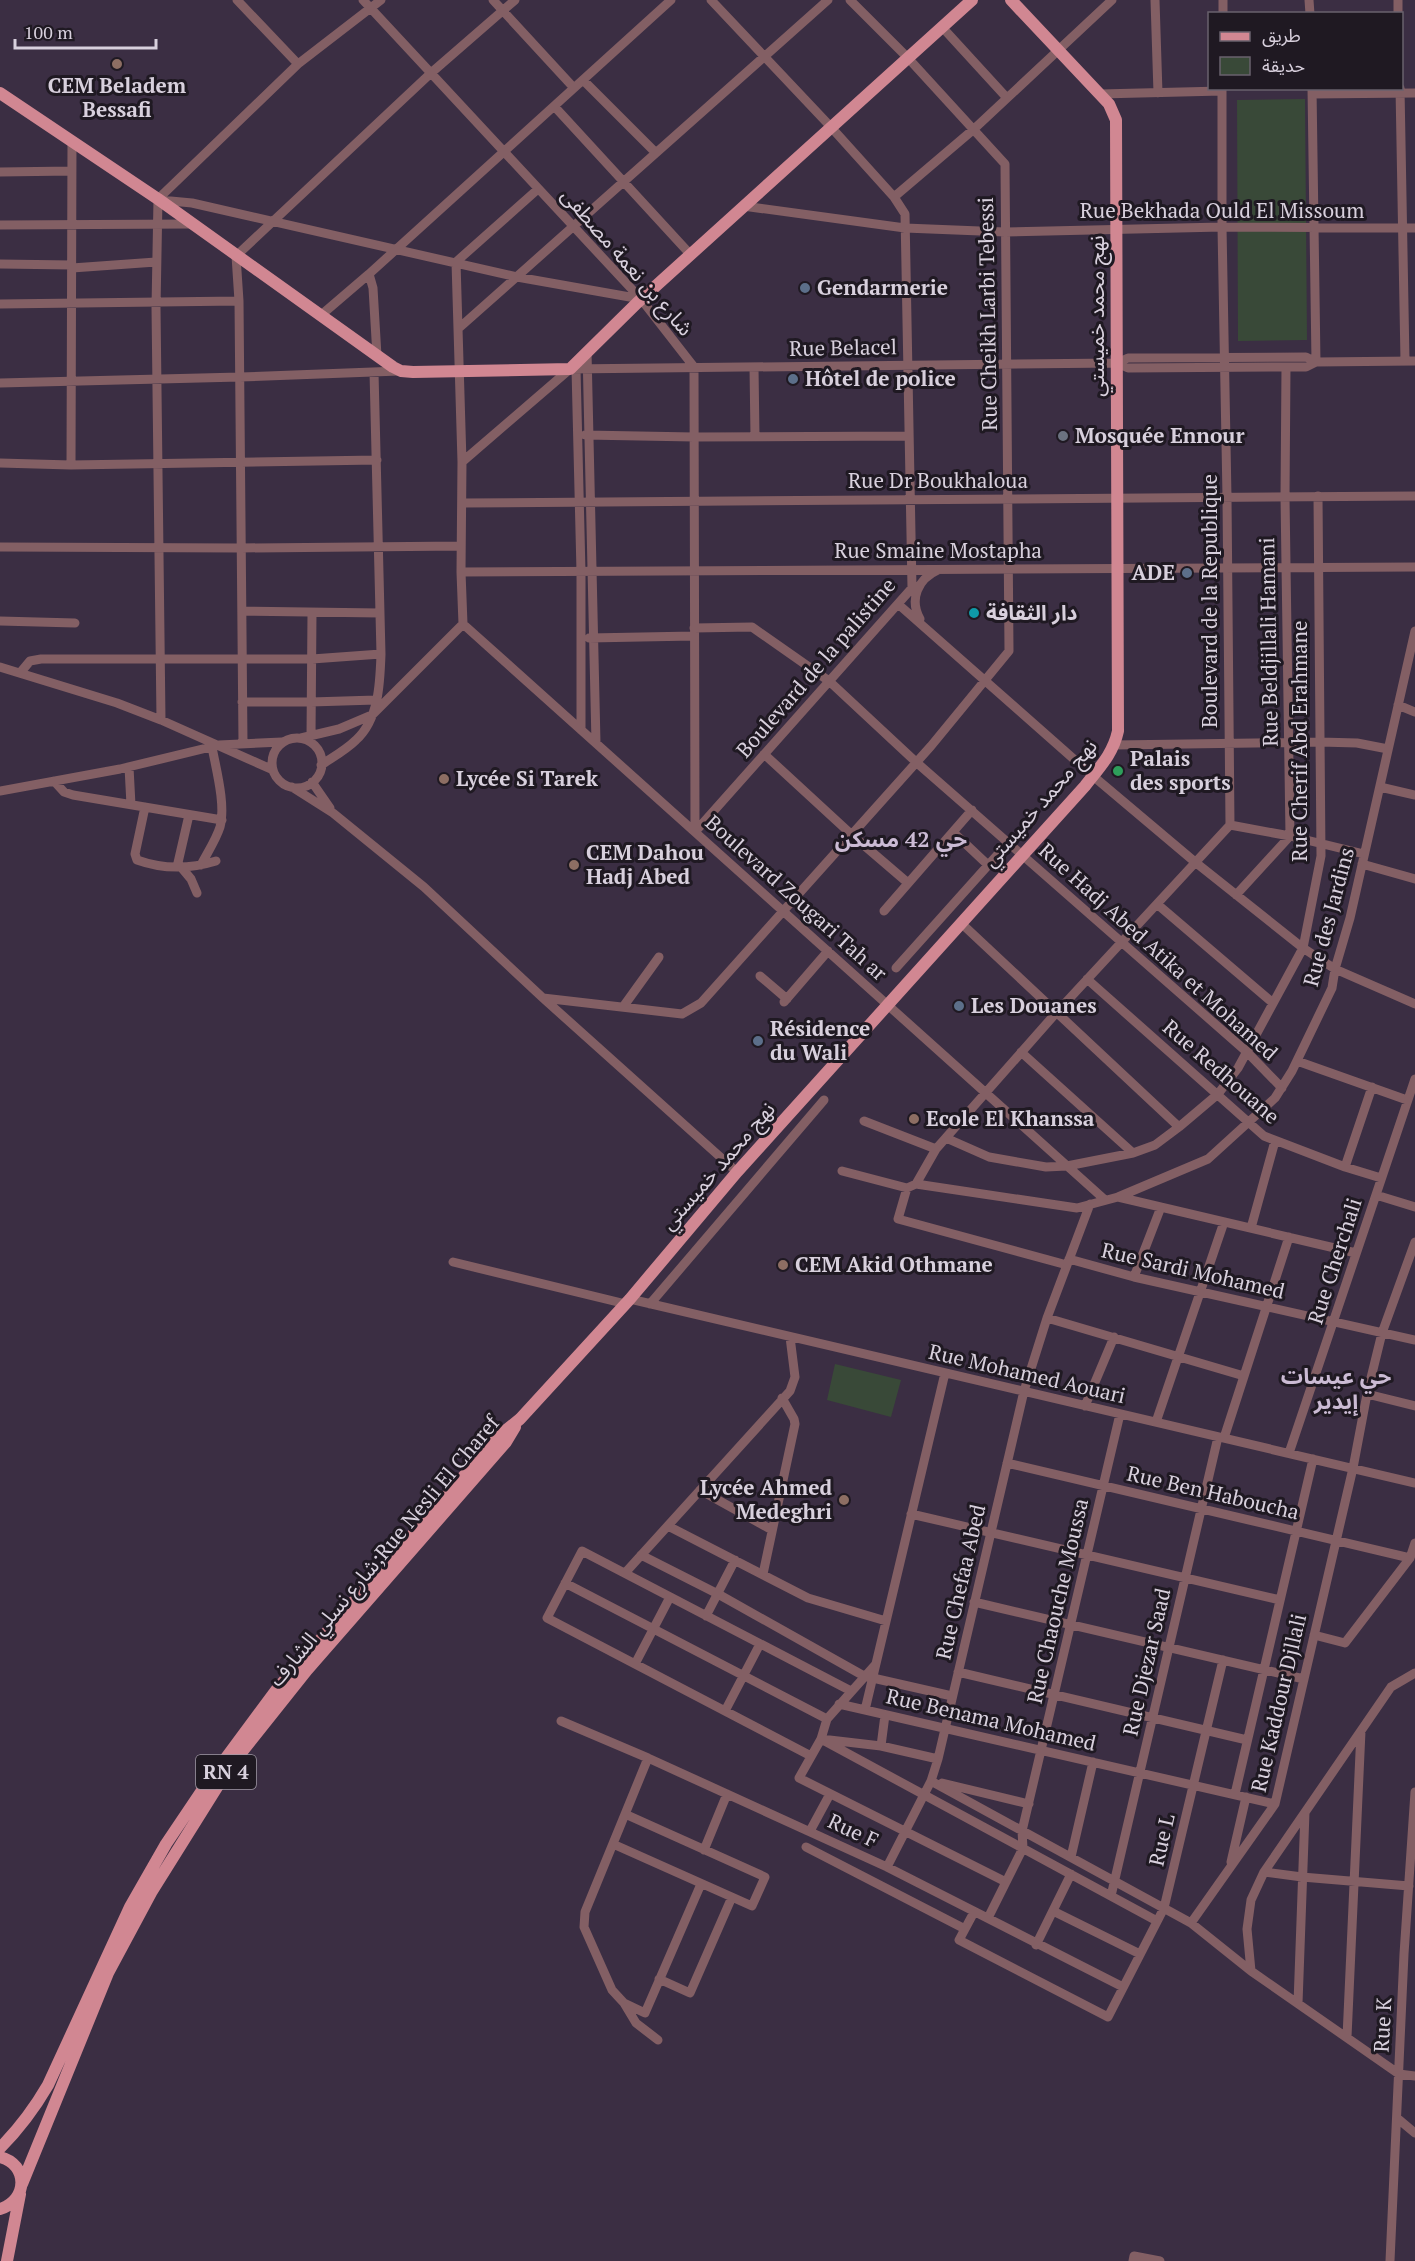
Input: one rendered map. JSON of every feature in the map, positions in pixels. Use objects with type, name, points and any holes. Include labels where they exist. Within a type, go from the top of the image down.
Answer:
[{"type":"main road","points":[[0,93],[158,199],[190,224],[401,371],[573,369],[587,351],[641,299],[972,0]]},
{"type":"main road","name":"نهج محمد خميستي","points":[[520,1419],[628,1302],[737,1172],[1093,776],[1115,745],[1118,731],[1116,120],[1109,104],[1101,94],[1011,0]]},
{"type":"main road","name":"شارع نسلي الشارف;Rue Nesli El Charef","points":[[0,2148],[18,2130],[48,2085],[130,1907],[166,1844],[234,1744],[277,1689],[500,1435],[520,1419]]},
{"type":"main road","name":"شارع نسلي الشارف;Rue Nesli El Charef","points":[[21,2188],[108,1973],[152,1891],[229,1768],[307,1670],[506,1442],[520,1419]]},
{"type":"main road","points":[[0,2142],[18,2130]]},
{"type":"main road","points":[[0,2157],[13,2163],[18,2169],[21,2188],[10,2205],[0,2208]]},
{"type":"main road","name":"RN 4","points":[[7,2261],[21,2188]]},
{"type":"street","points":[[237,0],[298,64]]},
{"type":"street","name":"شارع بن نعمة مصطفى","points":[[363,0],[641,299],[693,367],[695,832]]},
{"type":"street","points":[[161,720],[156,302],[158,199],[298,64],[381,0]]},
{"type":"street","points":[[494,0],[574,88]]},
{"type":"street","points":[[243,742],[239,301],[236,256],[431,73],[515,0]]},
{"type":"street","points":[[320,316],[671,0]]},
{"type":"street","name":"Boulevard de la palistine","points":[[695,832],[912,588],[905,214],[894,197],[830,126],[711,0]]},
{"type":"street","points":[[459,328],[828,0]]},
{"type":"street","name":"Rue Cheikh Larbi Tebessi","points":[[543,998],[682,1014],[701,1003],[916,762],[1009,651],[1005,164],[908,58],[850,0]]},
{"type":"street","points":[[894,197],[974,129],[1112,0]]},
{"type":"street","points":[[1155,0],[1158,93]]},
{"type":"street","points":[[942,27],[1007,98]]},
{"type":"street","points":[[583,80],[655,152]]},
{"type":"street","points":[[1101,94],[1222,90]]},
{"type":"street","name":"Boulevard de la Republique","points":[[1222,90],[1230,825]]},
{"type":"street","points":[[1316,362],[1312,91],[1415,93]]},
{"type":"street","points":[[1117,363],[1128,368],[1225,368],[1306,367],[1316,362],[1410,361],[1403,228],[1400,91]]},
{"type":"street","points":[[554,106],[690,254]]},
{"type":"street","points":[[71,465],[72,142]]},
{"type":"street","points":[[0,172],[72,171]]},
{"type":"street","points":[[456,262],[538,189]]},
{"type":"street","points":[[158,199],[192,203],[517,277],[641,299]]},
{"type":"street","name":"Rue Bekhada Ould El Missoum","points":[[743,206],[905,228],[1005,232],[1117,228],[1415,228]]},
{"type":"street","points":[[0,225],[190,224]]},
{"type":"street","points":[[0,264],[72,267],[156,262]]},
{"type":"street","points":[[0,791],[129,767],[215,746],[243,742],[282,742],[339,729],[372,715],[463,624],[462,462],[456,262]]},
{"type":"street","points":[[369,274],[373,288],[377,356]]},
{"type":"street","points":[[0,304],[239,301]]},
{"type":"street","points":[[587,351],[596,742]]},
{"type":"street","points":[[1117,363],[1128,358],[1225,357],[1306,357],[1316,362]]},
{"type":"street","name":"Rue Belacel","points":[[573,369],[1117,363]]},
{"type":"street","points":[[754,367],[756,437]]},
{"type":"street","name":"Rue Beldjillali Hamani","points":[[1286,367],[1285,497],[1290,836]]},
{"type":"street","points":[[462,462],[573,369]]},
{"type":"street","points":[[573,369],[578,435],[581,730]]},
{"type":"street","points":[[0,382],[240,378],[401,371]]},
{"type":"street","points":[[321,765],[363,733],[372,715],[379,689],[381,654],[374,372]]},
{"type":"street","points":[[578,435],[909,436]]},
{"type":"street","points":[[0,464],[376,460]]},
{"type":"street","name":"Rue Cherif Abd Erahmane","points":[[946,1138],[988,1157],[1046,1167],[1067,1166],[1133,1153],[1155,1145],[1179,1127],[1218,1094],[1238,1068],[1303,948],[1321,856],[1318,496]]},
{"type":"street","name":"Rue Dr Boukhaloua","points":[[462,503],[1415,496]]},
{"type":"street","points":[[0,547],[241,549],[461,546]]},
{"type":"street","name":"Rue Smaine Mostapha","points":[[461,572],[1415,567]]},
{"type":"street","points":[[926,626],[916,611],[916,593],[921,582],[929,574],[940,569]]},
{"type":"street","points":[[898,604],[926,626],[1093,776],[1195,862],[1303,948],[1335,969],[1415,1004]]},
{"type":"street","points":[[243,611],[380,613]]},
{"type":"street","points":[[311,736],[312,613]]},
{"type":"street","points":[[0,621],[75,623]]},
{"type":"street","name":"Boulevard Zougari Tah ar","points":[[463,624],[1104,1199]]},
{"type":"street","name":"Rue Hadj Abed Atika et Mohamed","points":[[581,638],[752,627],[829,681],[916,762],[1246,1052],[1282,1088]]},
{"type":"street","name":"Rue des Jardins","points":[[842,1171],[912,1186],[1077,1208],[1118,1197],[1208,1160],[1275,1098],[1297,1060],[1332,988],[1398,705],[1411,664],[1415,631]]},
{"type":"street","points":[[20,673],[26,664],[35,659],[312,659],[381,654]]},
{"type":"street","points":[[0,667],[95,695],[161,720],[273,770]]},
{"type":"street","points":[[242,702],[376,700]]},
{"type":"street","points":[[1398,705],[1415,711]]},
{"type":"street","points":[[292,788],[303,787],[312,782],[319,775],[321,765],[318,751],[308,741],[301,738]]},
{"type":"street","points":[[282,742],[273,755],[273,770],[279,780],[333,813],[424,886],[543,998],[737,1172]]},
{"type":"street","points":[[1115,745],[1320,742],[1357,743],[1388,749]]},
{"type":"street","points":[[201,865],[218,833],[222,820],[215,746]]},
{"type":"street","points":[[764,754],[908,883]]},
{"type":"street","points":[[129,767],[131,805]]},
{"type":"street","points":[[54,781],[68,794],[222,820]]},
{"type":"street","points":[[312,782],[333,813]]},
{"type":"street","points":[[1380,787],[1415,795]]},
{"type":"street","points":[[145,807],[136,858],[141,861],[179,867],[216,861]]},
{"type":"street","points":[[884,911],[972,810]]},
{"type":"street","points":[[179,867],[189,815]]},
{"type":"street","points":[[912,1186],[936,1149],[1021,1052],[1230,825],[1290,836],[1364,854]]},
{"type":"street","points":[[953,832],[987,865]]},
{"type":"street","points":[[1236,895],[1290,836]]},
{"type":"street","points":[[896,968],[1008,843]]},
{"type":"street","points":[[1362,864],[1415,879]]},
{"type":"street","points":[[179,867],[191,879],[197,893]]},
{"type":"street","points":[[1156,904],[1273,1003]]},
{"type":"street","points":[[961,923],[1179,1127]]},
{"type":"street","points":[[760,976],[785,1001],[828,951]]},
{"type":"street","points":[[623,1007],[659,957]]},
{"type":"street","name":"Rue Redhouane","points":[[1087,979],[1264,1136],[1275,1142],[1381,1178]]},
{"type":"street","points":[[1021,1052],[1133,1153]]},
{"type":"street","points":[[1297,1060],[1407,1100]]},
{"type":"street","name":"Rue Cherchali","points":[[1289,1453],[1415,1080]]},
{"type":"street","points":[[1345,1167],[1372,1087]]},
{"type":"street","points":[[650,1304],[824,1100]]},
{"type":"street","points":[[864,1121],[936,1149]]},
{"type":"street","points":[[1251,1228],[1275,1142]]},
{"type":"street","name":"Rue Sardi Mohamed","points":[[912,1186],[898,1219],[1068,1262],[1415,1340]]},
{"type":"street","points":[[1376,1195],[1415,1207]]},
{"type":"street","points":[[1118,1197],[1356,1253]]},
{"type":"street","name":"Rue Chefaa Abed","points":[[887,1867],[931,1780],[938,1759],[1024,1391],[1047,1318],[1090,1204]]},
{"type":"street","points":[[1134,1277],[1161,1207]]},
{"type":"street","points":[[1156,1422],[1224,1222]]},
{"type":"street","name":"Rue Djezar Saad","points":[[1111,1896],[1201,1509],[1221,1437],[1244,1376],[1289,1237]]},
{"type":"street","name":"Rue Kaddour Djllali","points":[[1191,1923],[1275,1804],[1382,1333],[1415,1242]]},
{"type":"street","name":"Rue Mohamed Aouari","points":[[453,1262],[628,1302],[650,1304],[1415,1483]]},
{"type":"street","points":[[1047,1318],[1244,1376]]},
{"type":"street","points":[[624,1573],[790,1391],[795,1377],[790,1337]]},
{"type":"street","points":[[1085,1406],[1114,1337]]},
{"type":"street","points":[[945,1373],[876,1664],[868,1677],[851,1691],[827,1719],[821,1739],[799,1778],[1006,1882]]},
{"type":"street","points":[[1367,1394],[1415,1406]]},
{"type":"street","points":[[763,1574],[795,1424],[782,1398]]},
{"type":"street","name":"Rue Chaouche Moussa","points":[[1023,1848],[1022,1831],[1120,1414]]},
{"type":"street","points":[[1235,1794],[1313,1459]]},
{"type":"street","name":"Rue Ben Haboucha","points":[[1007,1464],[1410,1558]]},
{"type":"street","points":[[700,1490],[772,1530]]},
{"type":"street","points":[[911,1514],[1280,1600]]},
{"type":"street","points":[[668,1526],[808,1598],[886,1621]]},
{"type":"street","points":[[1314,1635],[1345,1643],[1410,1558],[1415,1543]]},
{"type":"street","points":[[811,1756],[547,1618],[582,1551],[851,1691]]},
{"type":"street","points":[[641,1555],[718,1594],[868,1677],[952,1696]]},
{"type":"street","points":[[706,1616],[735,1560]]},
{"type":"street","points":[[565,1583],[827,1719]]},
{"type":"street","points":[[635,1664],[670,1597]]},
{"type":"street","points":[[974,1602],[1304,1679]]},
{"type":"street","points":[[725,1711],[759,1644]]},
{"type":"street","name":"Rue L","points":[[965,1929],[959,1940],[1108,2017],[1164,1908],[1223,1660]]},
{"type":"street","points":[[958,1672],[1247,1740]]},
{"type":"street","points":[[1251,1971],[1247,1929],[1251,1900],[1264,1872],[1391,1687],[1415,1673]]},
{"type":"street","points":[[865,1710],[868,1677]]},
{"type":"street","name":"Rue Benama Mohamed","points":[[839,1704],[1275,1804]]},
{"type":"street","points":[[881,1746],[885,1714]]},
{"type":"street","name":"Rue F","points":[[561,1721],[887,1867],[1036,1945],[1123,1987]]},
{"type":"street","points":[[1347,2037],[1361,1731]]},
{"type":"street","points":[[821,1739],[881,1746],[938,1759]]},
{"type":"street","points":[[821,1739],[1157,1921]]},
{"type":"street","points":[[648,1758],[585,1912],[584,1928],[612,1990],[624,2003],[636,2023],[658,2040]]},
{"type":"street","points":[[1036,1945],[1069,1873],[1093,1762]]},
{"type":"street","points":[[931,1780],[1029,1804]]},
{"type":"street","points":[[931,1780],[1191,1923],[1251,1971],[1399,2074],[1415,2076]]},
{"type":"street","name":"Rue K","points":[[1390,2261],[1399,2074],[1411,1919],[1409,1886],[1415,1792]]},
{"type":"street","points":[[704,1850],[727,1794]]},
{"type":"street","points":[[810,1831],[830,1794]]},
{"type":"street","points":[[1229,1870],[1246,1797]]},
{"type":"street","points":[[1298,2003],[1305,1812]]},
{"type":"street","points":[[613,1844],[752,1906],[765,1877],[625,1814]]},
{"type":"street","points":[[806,1847],[965,1929],[974,1912]]},
{"type":"street","points":[[988,1918],[1023,1848]]},
{"type":"street","points":[[1264,1872],[1409,1886]]},
{"type":"street","points":[[624,2003],[645,2013],[701,1884]]},
{"type":"street","points":[[659,1979],[690,1993],[732,1897]]},
{"type":"street","points":[[1053,1911],[1140,1954]]},
{"type":"street","points":[[1397,2118],[1415,2133]]},
{"type":"street","points":[[1133,2261],[1134,2256],[1160,2261]]},
{"type":"green space","points":[[1305,99],[1307,340],[1238,341],[1237,100]]},
{"type":"green space","points":[[835,1364],[901,1380],[891,1417],[827,1400]]},
{"type":"place","name":"CEM Beladem Bessafi","points":[[117,64]]},
{"type":"place","name":"Gendarmerie","points":[[805,288]]},
{"type":"place","name":"Hôtel de police","points":[[793,379]]},
{"type":"place","name":"Mosquée Ennour","points":[[1063,436]]},
{"type":"place","name":"ADE","points":[[1187,573]]},
{"type":"place","name":"دار الثقافة","points":[[974,613]]},
{"type":"place","name":"Palais des sports","points":[[1118,771]]},
{"type":"place","name":"Lycée Si Tarek","points":[[444,779]]},
{"type":"place","name":"CEM Dahou Hadj Abed","points":[[574,865]]},
{"type":"place","name":"Les Douanes","points":[[959,1006]]},
{"type":"place","name":"Résidence du Wali","points":[[758,1041]]},
{"type":"place","name":"Ecole El Khanssa","points":[[914,1119]]},
{"type":"place","name":"CEM Akid Othmane","points":[[783,1265]]},
{"type":"place","name":"Lycée Ahmed Medeghri","points":[[844,1500]]},
{"type":"district","name":"حي 42 مسكن","points":[[901,839]]},
{"type":"district","name":"حي عيسات إيدير","points":[[1336,1388]]}]
